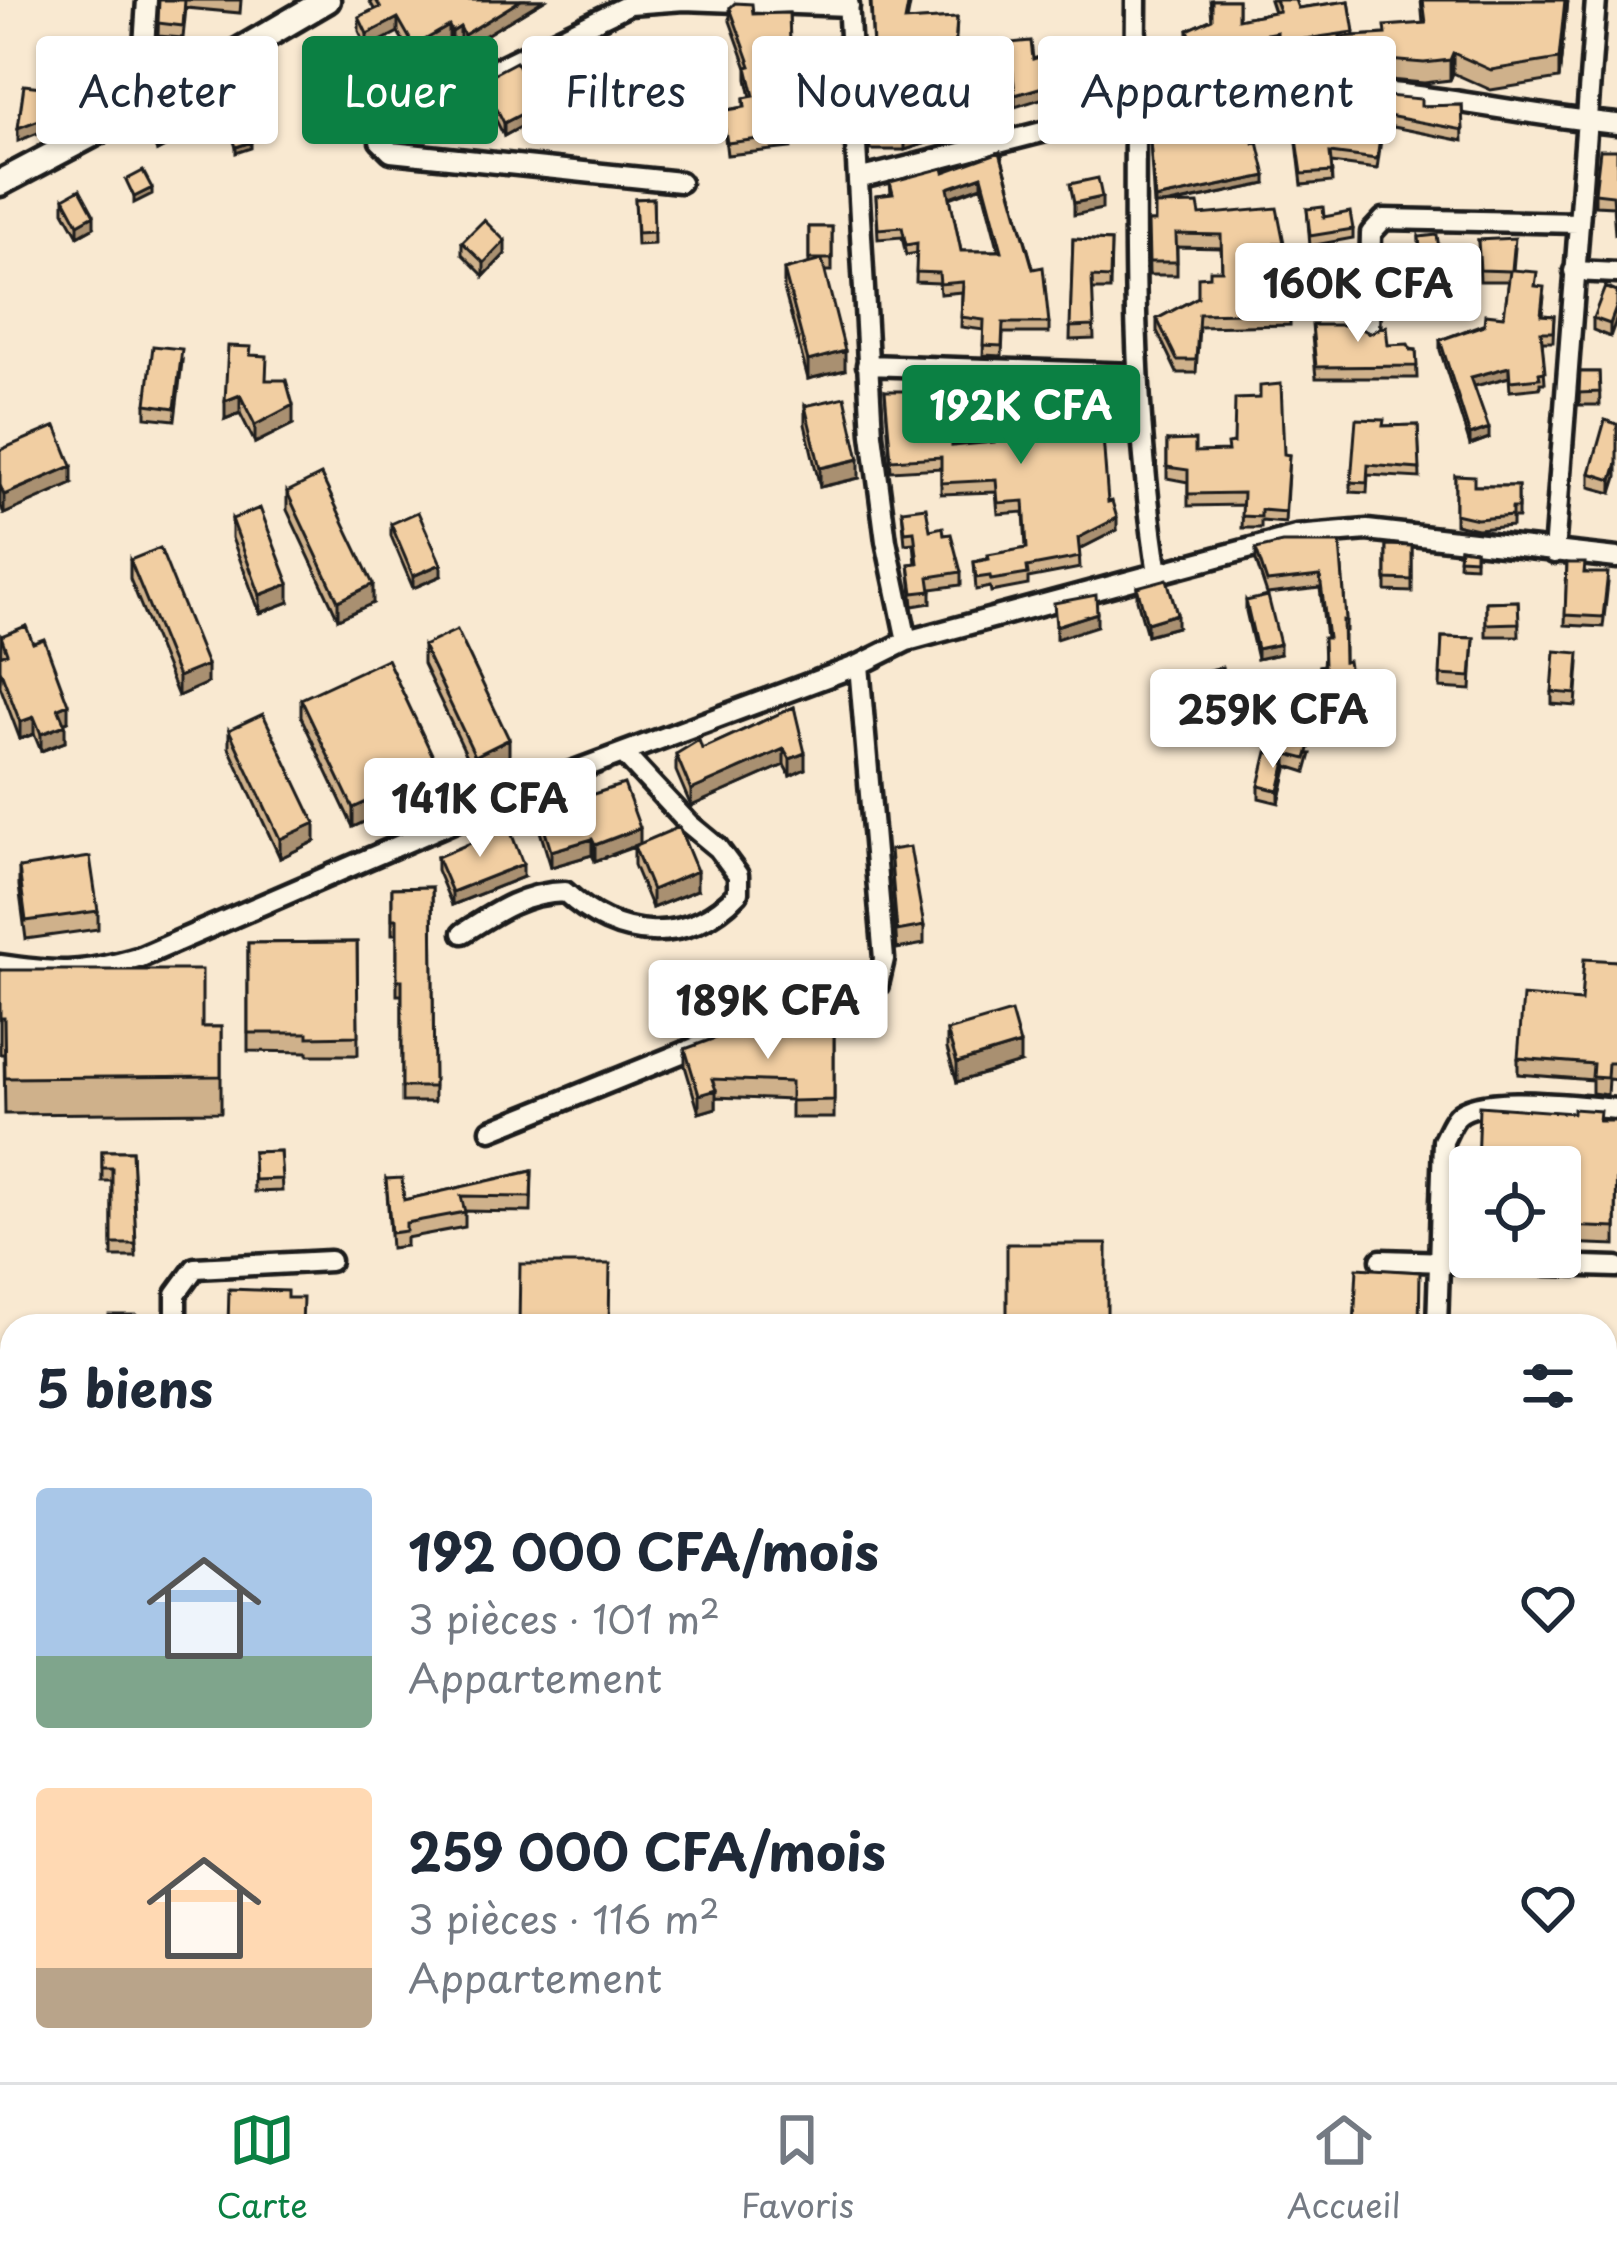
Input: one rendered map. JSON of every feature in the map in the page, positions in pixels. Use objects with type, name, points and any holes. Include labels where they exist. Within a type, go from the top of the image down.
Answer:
[{"type":"street","points":[[145,36],[147,0]]},
{"type":"street","points":[[252,36],[292,10],[327,0]]},
{"type":"street","points":[[680,182],[391,152],[380,141],[382,129],[391,120],[630,4],[684,0],[849,3],[867,365],[886,542],[907,641]]},
{"type":"street","points":[[1136,0],[1136,36]]},
{"type":"street","points":[[1554,554],[1596,0]]},
{"type":"street","points":[[1396,96],[1617,124]]},
{"type":"street","points":[[861,178],[1038,133]]},
{"type":"street","points":[[0,184],[75,144]]},
{"type":"street","points":[[1135,144],[1135,374],[1143,478],[1158,573]]},
{"type":"street","points":[[1370,331],[1370,233],[1384,219],[1578,223]]},
{"type":"street","points":[[1574,271],[1617,273]]},
{"type":"street","points":[[867,365],[1135,374]]},
{"type":"street","points":[[0,965],[56,974],[141,957],[550,780],[859,664],[907,641],[1296,536],[1367,530],[1554,554],[1617,557]]},
{"type":"street","points":[[491,1130],[709,1042],[856,998],[878,985],[884,959],[859,664]]},
{"type":"street","points":[[463,933],[508,903],[539,893],[565,892],[581,908],[626,930],[675,930],[722,910],[739,892],[738,875],[718,848],[623,753]]},
{"type":"street","points":[[1437,1314],[1443,1141],[1457,1115],[1496,1103],[1617,1109]]},
{"type":"street","points":[[1381,1260],[1617,1267]]},
{"type":"street","points":[[176,1314],[176,1294],[196,1268],[330,1261]]},
{"type":"building","points":[[159,0],[185,0],[183,26],[158,23]]},
{"type":"building","points":[[376,0],[521,0],[464,35],[460,27],[452,32],[449,26],[432,36],[408,36],[398,18],[367,34],[359,17],[380,7]]},
{"type":"building","points":[[871,0],[909,0],[905,21],[957,18],[956,36],[873,36]]},
{"type":"building","points":[[1212,0],[1238,0],[1238,19],[1279,11],[1275,0],[1295,0],[1298,8],[1349,1],[1354,32],[1190,36],[1188,30],[1212,19]]},
{"type":"building","points":[[1423,0],[1565,0],[1559,59],[1491,70],[1453,53],[1450,60],[1396,61],[1396,36],[1355,36],[1386,34],[1385,26],[1426,23]]},
{"type":"building","points":[[735,3],[752,4],[753,14],[789,13],[790,36],[752,36],[752,88],[747,67],[751,66],[730,8]]},
{"type":"building","points":[[1031,41],[1033,59],[1038,57],[1038,88],[1015,95],[1014,85],[1014,43]]},
{"type":"building","points":[[516,62],[522,73],[522,114],[504,123],[498,111],[498,72]]},
{"type":"building","points":[[24,85],[36,86],[36,121],[18,128]]},
{"type":"building","points":[[752,96],[752,140],[728,143],[728,110],[745,107],[744,98]]},
{"type":"building","points":[[1396,97],[1421,99],[1421,106],[1462,105],[1463,130],[1396,117]]},
{"type":"building","points":[[1150,144],[1258,144],[1266,176],[1155,199]]},
{"type":"building","points":[[1298,144],[1379,144],[1377,159],[1330,153],[1332,172],[1302,174]]},
{"type":"building","points":[[1600,150],[1617,150],[1617,222],[1613,195],[1595,193]]},
{"type":"building","points":[[1000,152],[1033,269],[1043,267],[1049,323],[1003,323],[1002,346],[983,345],[984,320],[961,317],[963,282],[940,284],[939,273],[916,272],[917,243],[906,245],[902,227],[878,229],[876,196],[893,194],[890,182],[943,168],[944,172]],"holes":[[[982,176],[1002,251],[961,251],[948,188]]]},
{"type":"building","points":[[143,171],[152,188],[134,197],[126,180]]},
{"type":"building","points":[[1098,178],[1102,197],[1074,203],[1070,184]]},
{"type":"building","points":[[80,189],[94,215],[78,224],[64,198]]},
{"type":"building","points":[[653,198],[654,232],[637,233],[635,199]]},
{"type":"building","points":[[1198,204],[1200,215],[1277,208],[1284,243],[1275,243],[1274,257],[1263,259],[1264,273],[1274,273],[1273,288],[1290,289],[1290,312],[1199,314],[1196,360],[1177,360],[1157,319],[1198,297],[1198,277],[1222,270],[1221,235],[1176,234],[1177,262],[1149,262],[1148,222],[1155,222],[1155,205]]},
{"type":"building","points":[[1323,207],[1324,217],[1350,212],[1353,229],[1310,236],[1307,209]]},
{"type":"building","points":[[484,220],[505,241],[484,263],[462,242]]},
{"type":"building","points":[[809,227],[832,227],[832,259],[809,259]]},
{"type":"building","points":[[1437,235],[1444,281],[1420,281],[1418,274],[1415,291],[1383,292],[1383,274],[1393,274],[1392,249],[1420,248],[1419,237]]},
{"type":"building","points":[[1515,238],[1512,270],[1537,272],[1535,286],[1544,287],[1541,315],[1554,316],[1553,332],[1541,332],[1545,372],[1539,373],[1540,378],[1510,381],[1509,367],[1471,377],[1489,428],[1470,435],[1440,340],[1484,325],[1485,314],[1504,316],[1510,271],[1480,270],[1478,240]]},
{"type":"building","points":[[1073,239],[1111,241],[1110,278],[1092,277],[1094,326],[1070,327]]},
{"type":"building","points":[[822,260],[845,351],[808,361],[784,270]]},
{"type":"building","points":[[1605,287],[1617,292],[1610,324],[1593,318]]},
{"type":"building","points":[[1350,290],[1356,290],[1358,327],[1370,333],[1386,326],[1388,345],[1408,344],[1416,350],[1417,366],[1316,367],[1312,325],[1349,325]]},
{"type":"building","points":[[153,346],[182,349],[175,408],[146,404]]},
{"type":"building","points":[[228,346],[251,347],[250,355],[267,356],[266,380],[286,380],[293,405],[255,425],[240,395],[225,401]]},
{"type":"building","points":[[1580,372],[1599,372],[1600,392],[1579,393]]},
{"type":"building","points":[[1048,378],[1069,378],[1072,398],[1100,398],[1108,502],[1112,501],[1117,518],[1078,538],[1080,557],[1027,567],[1028,574],[976,578],[974,562],[1027,548],[1024,501],[998,503],[996,480],[941,483],[941,457],[891,460],[885,391],[914,391],[913,406],[951,406],[952,446],[994,442],[984,404],[1007,398],[1012,415],[1040,414],[1040,384],[1048,384]]},
{"type":"building","points":[[1281,384],[1284,454],[1289,455],[1285,512],[1261,510],[1261,517],[1242,516],[1243,493],[1188,494],[1188,470],[1167,467],[1167,441],[1195,440],[1195,452],[1228,451],[1227,444],[1234,443],[1235,399],[1260,398],[1260,386]]},
{"type":"building","points":[[845,397],[859,459],[820,468],[805,406]]},
{"type":"building","points":[[1356,419],[1384,420],[1383,426],[1418,425],[1420,469],[1368,465],[1367,483],[1351,482]]},
{"type":"building","points":[[1605,420],[1617,424],[1612,480],[1590,473]]},
{"type":"building","points":[[56,426],[72,466],[4,495],[0,450]]},
{"type":"building","points":[[321,475],[373,584],[338,601],[287,492]]},
{"type":"building","points":[[1455,475],[1474,476],[1474,486],[1518,486],[1518,508],[1512,508],[1512,516],[1477,519],[1455,514]]},
{"type":"building","points":[[926,507],[930,530],[943,527],[944,535],[951,534],[961,572],[929,577],[931,591],[913,593],[909,564],[918,563],[914,531],[905,532],[902,510]]},
{"type":"building","points":[[260,508],[289,584],[260,595],[232,519]]},
{"type":"building","points":[[418,512],[441,564],[413,576],[391,524]]},
{"type":"building","points":[[1282,543],[1340,543],[1344,662],[1348,661],[1352,688],[1324,693],[1319,666],[1324,665],[1323,638],[1328,638],[1320,576],[1267,582],[1256,549]]},
{"type":"building","points":[[1386,545],[1412,546],[1412,580],[1386,579]]},
{"type":"building","points":[[160,548],[207,665],[178,677],[130,560]]},
{"type":"building","points":[[1460,548],[1475,550],[1475,559],[1459,558]]},
{"type":"building","points":[[1567,563],[1585,563],[1584,573],[1608,573],[1603,617],[1565,615]]},
{"type":"building","points":[[1167,579],[1177,614],[1147,623],[1137,587]]},
{"type":"building","points":[[1096,595],[1097,613],[1056,626],[1054,603]]},
{"type":"building","points":[[1268,596],[1280,644],[1257,649],[1246,601]]},
{"type":"building","points":[[1518,601],[1519,623],[1486,624],[1486,602]]},
{"type":"building","points":[[26,626],[33,643],[44,639],[68,704],[58,708],[65,725],[41,734],[34,717],[20,722],[0,669],[0,656],[7,653],[1,636]]},
{"type":"building","points":[[457,630],[509,739],[475,756],[423,646]]},
{"type":"building","points":[[1442,637],[1474,638],[1471,677],[1440,675]]},
{"type":"building","points":[[1555,651],[1579,653],[1576,694],[1552,692]]},
{"type":"building","points":[[387,659],[439,769],[353,808],[301,699]]},
{"type":"building","points":[[1222,667],[1230,704],[1196,712],[1188,675]]},
{"type":"building","points":[[794,707],[805,753],[790,759],[784,749],[691,790],[676,754],[699,740],[702,749]]},
{"type":"building","points":[[263,714],[315,823],[280,839],[229,730]]},
{"type":"building","points":[[1283,735],[1311,742],[1306,759],[1279,752]]},
{"type":"building","points":[[1267,752],[1287,757],[1279,791],[1259,786]]},
{"type":"building","points":[[624,784],[640,828],[595,845],[592,839],[551,851],[539,812]]},
{"type":"building","points":[[509,827],[523,864],[452,892],[437,857]]},
{"type":"building","points":[[679,827],[697,871],[652,890],[634,846]]},
{"type":"building","points":[[910,847],[924,926],[897,931],[890,850]]},
{"type":"building","points":[[90,857],[98,911],[26,921],[19,868]]},
{"type":"building","points":[[432,887],[434,1087],[402,1087],[402,980],[397,980],[392,888]]},
{"type":"building","points":[[357,942],[358,1036],[248,1033],[248,943]]},
{"type":"building","points":[[1584,959],[1617,961],[1617,1063],[1608,1063],[1607,1078],[1592,1077],[1593,1064],[1518,1058],[1523,996],[1581,1001]]},
{"type":"building","points":[[0,970],[202,970],[202,1027],[221,1027],[221,1076],[5,1078]]},
{"type":"building","points":[[1011,1012],[1020,1044],[957,1063],[947,1031]]},
{"type":"building","points":[[737,1030],[834,1035],[834,1100],[791,1101],[791,1082],[712,1079],[716,1090],[699,1095],[685,1049]]},
{"type":"building","points":[[1479,1106],[1600,1111],[1599,1121],[1617,1121],[1616,1228],[1581,1227],[1581,1146],[1478,1146]]},
{"type":"building","points":[[102,1151],[132,1151],[136,1244],[112,1244],[112,1168],[102,1168]]},
{"type":"building","points":[[280,1151],[282,1179],[254,1180],[253,1152]]},
{"type":"building","points":[[532,1171],[531,1197],[461,1196],[465,1212],[406,1223],[406,1231],[391,1233],[386,1179],[402,1178],[404,1200]]},
{"type":"building","points":[[1007,1244],[1107,1244],[1107,1314],[1007,1314]]},
{"type":"building","points":[[520,1264],[610,1264],[609,1314],[519,1314]]},
{"type":"building","points":[[1357,1268],[1420,1272],[1419,1314],[1355,1314]]},
{"type":"building","points":[[229,1289],[287,1291],[287,1298],[303,1298],[302,1314],[228,1314]]}]
